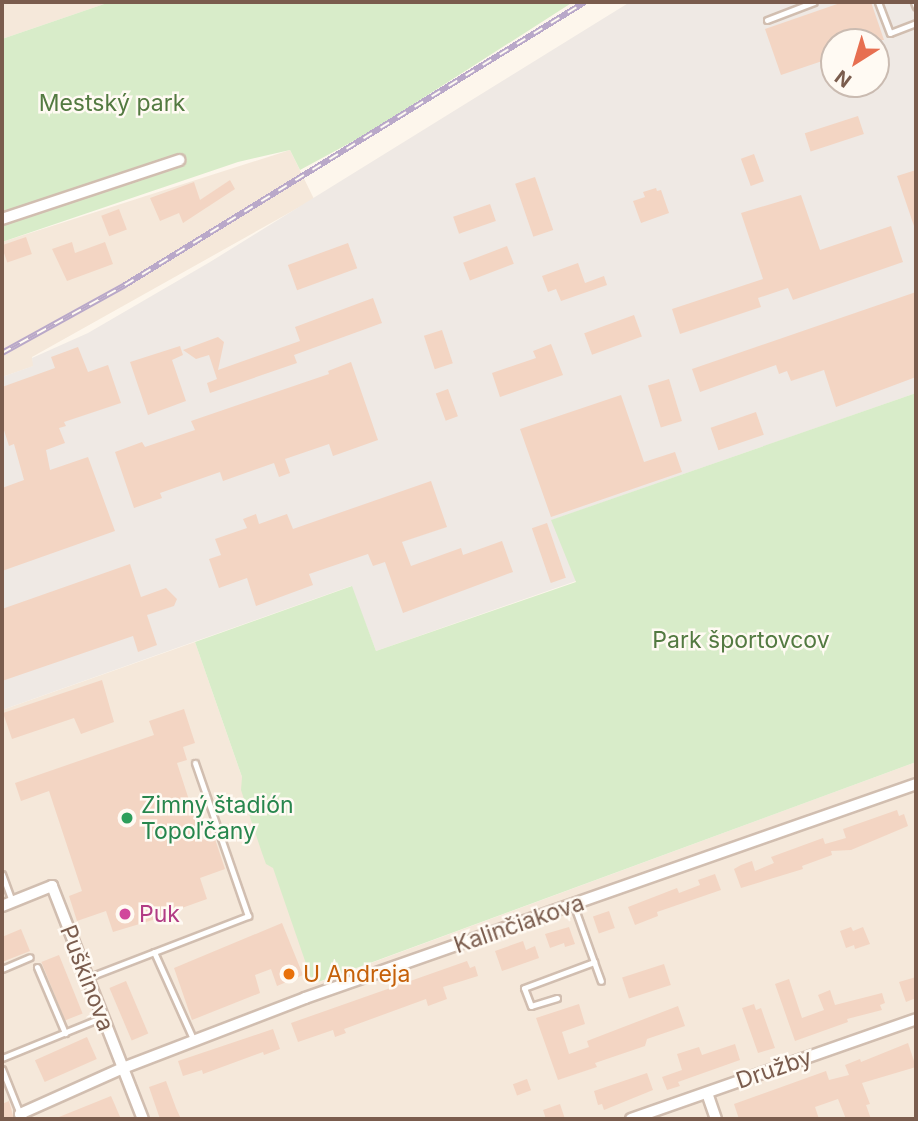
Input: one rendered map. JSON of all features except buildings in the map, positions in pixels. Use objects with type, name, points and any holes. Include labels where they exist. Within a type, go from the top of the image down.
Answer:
[{"type":"street","points":[[2,219],[179,160]]},
{"type":"street","name":"Kalinčiakova","points":[[21,1116],[123,1068],[305,998],[916,785]]},
{"type":"street","name":"Puškinova","points":[[7,904],[52,886],[143,1119]]},
{"type":"street","name":"Družby","points":[[631,1119],[916,1019]]},
{"type":"street","points":[[707,1093],[716,1119]]},
{"type":"lane","points":[[767,20],[814,2]]},
{"type":"lane","points":[[878,2],[890,33],[916,23]]},
{"type":"lane","points":[[914,2],[916,7]]},
{"type":"lane","points":[[87,978],[248,916],[195,763]]},
{"type":"lane","points":[[2,874],[7,904]]},
{"type":"lane","points":[[574,906],[601,981]]},
{"type":"lane","points":[[153,952],[194,1041]]},
{"type":"lane","points":[[2,969],[30,957]]},
{"type":"lane","points":[[557,998],[531,1006],[524,988],[594,962]]},
{"type":"lane","points":[[37,967],[65,1033]]},
{"type":"lane","points":[[2,1058],[103,1017]]},
{"type":"lane","points":[[2,1069],[21,1116]]},
{"type":"shaded area","points":[[2,2],[110,2],[2,39]]},
{"type":"shaded area","points":[[630,2],[916,2],[916,393],[552,520],[576,581],[376,651],[351,586],[2,710],[2,377],[33,366],[32,358],[88,333],[210,262]]},
{"type":"shaded area","points":[[290,150],[314,199],[32,357],[34,366],[2,377],[2,242]]},
{"type":"shaded area","points":[[195,642],[314,984],[916,762],[916,1119],[2,1119],[2,710]]},
{"type":"green space","name":"Mestský park","points":[[110,2],[573,2],[370,132],[300,170],[290,150],[238,162],[2,242],[2,39]]},
{"type":"green space","name":"Park športovcov","points":[[916,393],[916,762],[313,984],[273,868],[266,864],[262,853],[241,790],[242,777],[195,642],[352,586],[376,651],[576,582],[551,520]]},
{"type":"railway","points":[[2,353],[125,285],[585,2]]},
{"type":"place","name":"Zimný štadión Topoľčany","points":[[127,818]]},
{"type":"place","name":"Puk","points":[[125,914]]},
{"type":"place","name":"U Andreja","points":[[289,974]]}]
